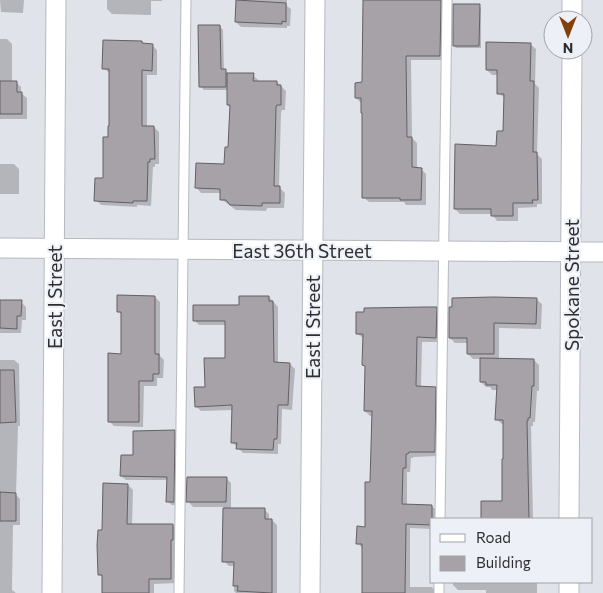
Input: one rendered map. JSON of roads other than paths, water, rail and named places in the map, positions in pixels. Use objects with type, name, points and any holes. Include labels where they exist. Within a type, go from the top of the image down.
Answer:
[{"type":"street","name":"East J Street","points":[[52,593],[56,0]]},
{"type":"street","name":"East I Street","points":[[310,593],[315,0]]},
{"type":"street","name":"Spokane Street","points":[[569,518],[572,60]]},
{"type":"street","name":"East 36th Street","points":[[0,248],[603,252]]},
{"type":"lane","points":[[179,593],[186,0]]},
{"type":"lane","points":[[440,518],[447,0]]}]
